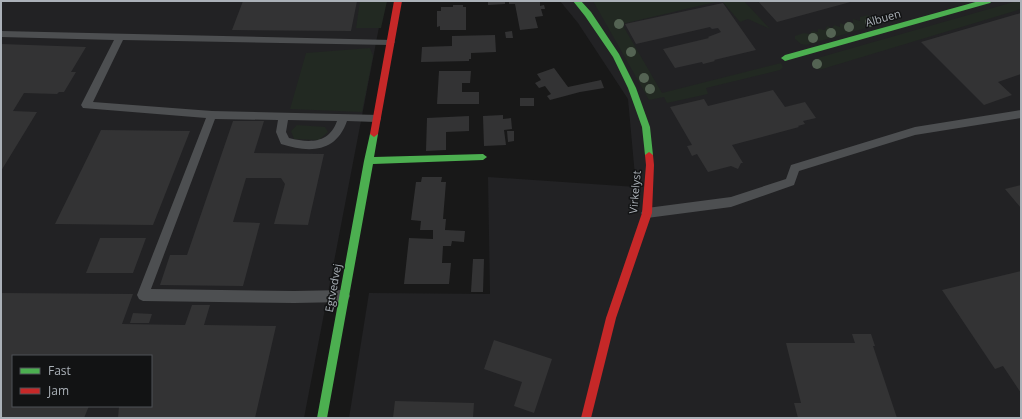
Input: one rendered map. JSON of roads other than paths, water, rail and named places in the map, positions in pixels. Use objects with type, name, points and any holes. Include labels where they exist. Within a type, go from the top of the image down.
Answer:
[{"type":"street","name":"Egtvedvej","points":[[322,418],[398,1]]},
{"type":"street","name":"Virkelyst","points":[[577,1],[588,14],[616,56],[632,88],[646,127],[650,165],[647,213],[610,318],[586,418]]},
{"type":"street","name":"Albuen","points":[[785,58],[988,1]]},
{"type":"street","points":[[368,161],[483,157]]},
{"type":"lane","points":[[1,34],[390,42]]},
{"type":"lane","points":[[120,37],[86,105],[212,115],[376,118]]},
{"type":"lane","points":[[647,213],[730,202],[790,182],[795,168],[915,131],[1021,114]]},
{"type":"lane","points":[[212,115],[143,295],[294,297],[344,296]]},
{"type":"lane","points":[[284,117],[281,132],[285,141],[307,145],[326,141],[336,135],[343,118]]}]
